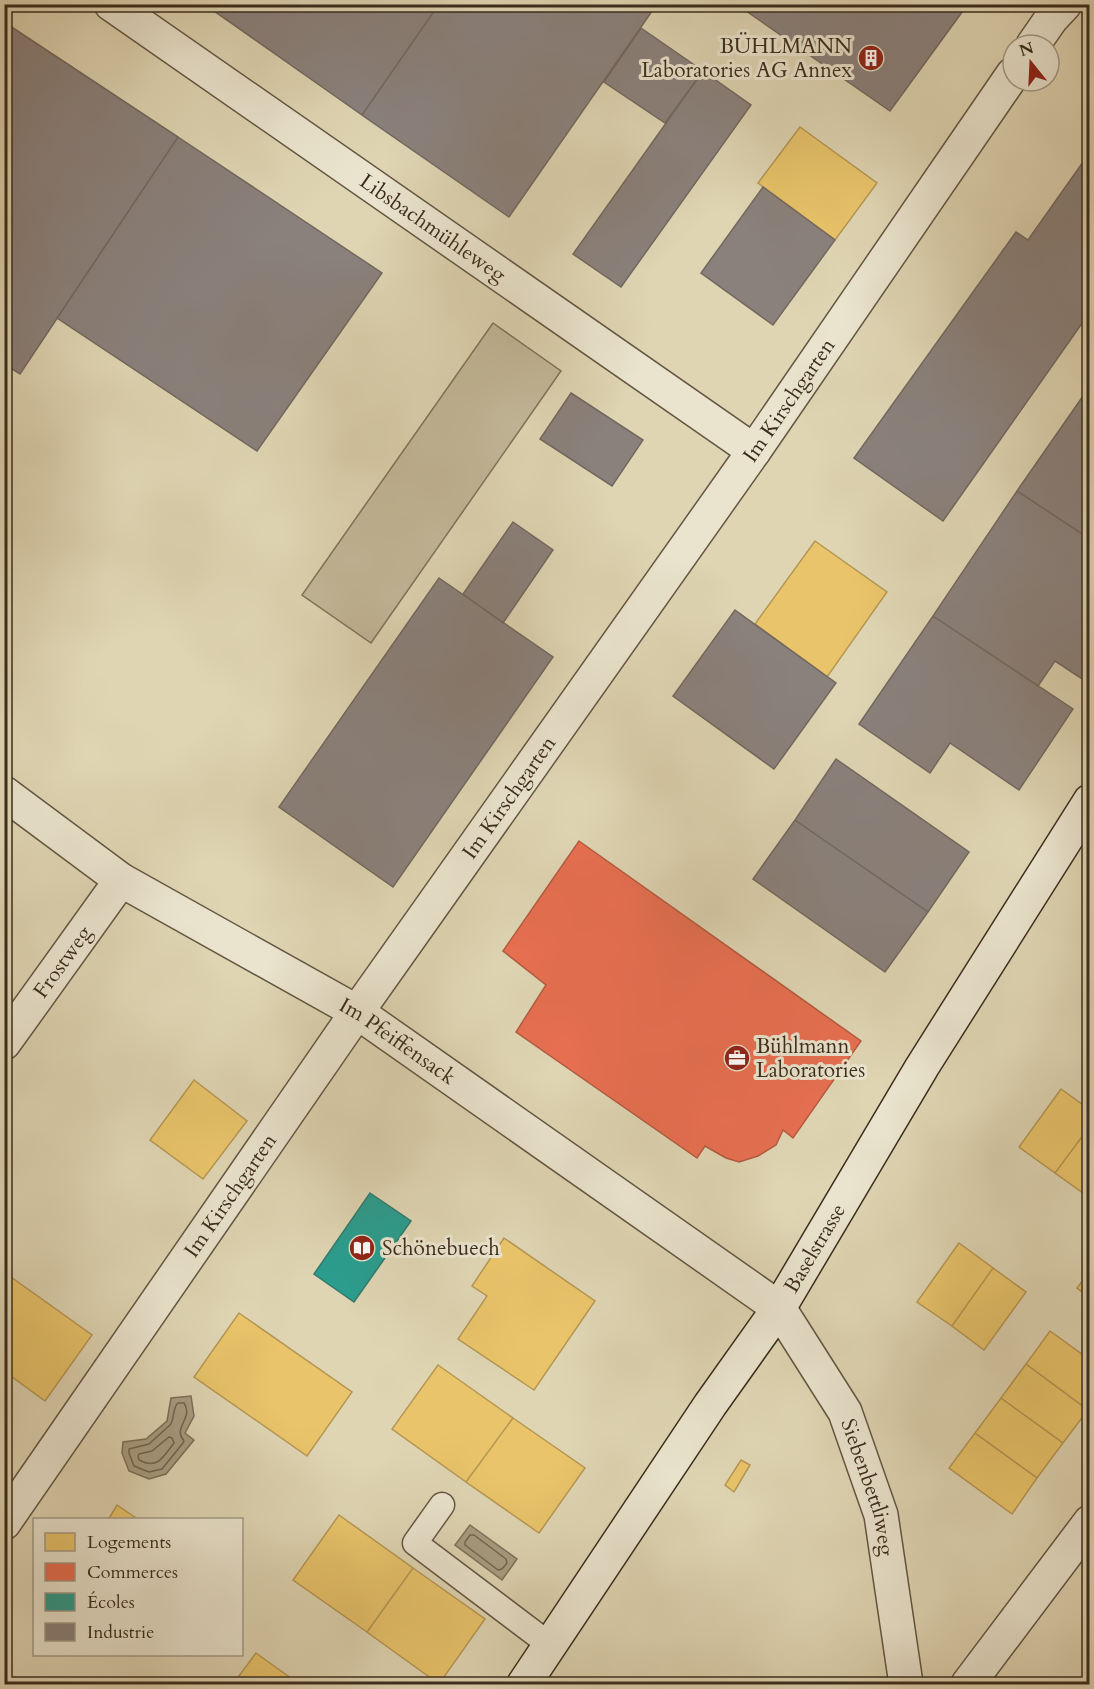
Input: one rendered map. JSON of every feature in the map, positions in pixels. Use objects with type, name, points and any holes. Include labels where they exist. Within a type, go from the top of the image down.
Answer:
[{"type":"street","name":"Libsbachmühleweg","points":[[111,4],[754,451]]},
{"type":"street","points":[[1041,33],[1065,4]]},
{"type":"street","name":"Im Kirschgarten","points":[[4,1523],[357,1012],[754,451],[1001,91]]},
{"type":"street","name":"Im Pfeiffensack","points":[[4,793],[121,880],[357,1012],[779,1308]]},
{"type":"street","name":"Baselstrasse","points":[[524,1684],[710,1405],[779,1308],[922,1067],[1089,801]]},
{"type":"street","name":"Frostweg","points":[[4,1042],[121,880]]},
{"type":"street","name":"Siebenbettliweg","points":[[779,1308],[845,1412],[881,1515],[906,1684]]},
{"type":"street","points":[[968,1684],[1089,1522]]},
{"type":"lane","points":[[442,1504],[415,1543],[550,1645]]},
{"type":"shaded area","points":[[493,323],[561,371],[371,643],[302,595]]},
{"type":"water","points":[[191,1396],[194,1416],[185,1433],[194,1440],[166,1474],[149,1479],[129,1471],[122,1453],[123,1442],[146,1439],[167,1421],[171,1398]]},
{"type":"water","points":[[470,1525],[517,1559],[502,1580],[455,1545]]},
{"type":"building: Logements","points":[[800,127],[877,183],[835,240],[758,183]]},
{"type":"building: Logements","points":[[815,541],[887,592],[827,677],[755,624]]},
{"type":"building: Logements","points":[[194,1080],[247,1121],[203,1179],[150,1140]]},
{"type":"building: Logements","points":[[1061,1089],[1090,1110],[1090,1126],[1055,1173],[1019,1147]]},
{"type":"building: Logements","points":[[1090,1126],[1090,1198],[1055,1173]]},
{"type":"building: Logements","points":[[504,1238],[595,1301],[534,1390],[458,1339],[487,1296],[472,1286]]},
{"type":"building: Logements","points":[[959,1243],[993,1268],[952,1326],[917,1302]]},
{"type":"building: Logements","points":[[993,1268],[1026,1292],[984,1350],[952,1326]]},
{"type":"building: Logements","points":[[1090,1271],[1090,1298],[1077,1288]]},
{"type":"building: Logements","points":[[4,1272],[92,1335],[45,1401],[4,1371]]},
{"type":"building: Logements","points":[[239,1313],[352,1392],[307,1456],[194,1377]]},
{"type":"building: Logements","points":[[1050,1331],[1090,1360],[1090,1408],[1088,1410],[1026,1364]]},
{"type":"building: Logements","points":[[1026,1364],[1088,1410],[1063,1443],[1001,1398]]},
{"type":"building: Logements","points":[[438,1365],[513,1418],[466,1482],[392,1429]]},
{"type":"building: Logements","points":[[1001,1398],[1063,1443],[1037,1478],[975,1433]]},
{"type":"building: Logements","points":[[513,1418],[585,1468],[539,1533],[466,1482]]},
{"type":"building: Logements","points":[[975,1433],[1037,1478],[1012,1514],[949,1468]]},
{"type":"building: Logements","points":[[741,1460],[750,1465],[734,1492],[725,1485]]},
{"type":"building: Logements","points":[[117,1505],[136,1518],[109,1518]]},
{"type":"building: Logements","points":[[339,1515],[413,1568],[367,1632],[293,1580]]},
{"type":"building: Logements","points":[[413,1568],[485,1619],[439,1684],[367,1632]]},
{"type":"building: Logements","points":[[256,1653],[299,1684],[233,1684]]},
{"type":"building: Commerces","points":[[579,841],[861,1041],[793,1138],[783,1130],[776,1145],[758,1156],[739,1162],[726,1158],[705,1146],[697,1158],[516,1032],[546,985],[503,951]]},
{"type":"building: Écoles","name":"Schönebuech","points":[[370,1193],[411,1221],[354,1302],[314,1274]]},
{"type":"building: Industrie","points":[[204,4],[439,4],[362,115]]},
{"type":"building: Industrie","points":[[439,4],[657,4],[509,217],[362,115]]},
{"type":"building: Industrie","name":"BÜHLMANN Laboratories AG Annex","points":[[736,4],[968,4],[890,111]]},
{"type":"building: Industrie","points":[[4,22],[178,137],[20,374],[4,364]]},
{"type":"building: Industrie","points":[[641,28],[703,71],[665,123],[604,82]]},
{"type":"building: Industrie","points":[[703,71],[751,105],[621,287],[573,254]]},
{"type":"building: Industrie","points":[[178,137],[382,273],[257,451],[57,318]]},
{"type":"building: Industrie","points":[[1090,152],[1090,312],[943,521],[854,458],[1016,232],[1028,240]]},
{"type":"building: Industrie","points":[[763,187],[835,240],[773,325],[701,273]]},
{"type":"building: Industrie","points":[[1090,386],[1090,539],[1017,491]]},
{"type":"building: Industrie","points":[[571,393],[643,440],[612,486],[540,439]]},
{"type":"building: Industrie","points":[[1017,491],[1090,539],[1090,684],[1055,661],[1038,686],[933,616]]},
{"type":"building: Industrie","points":[[513,522],[553,550],[503,623],[463,594]]},
{"type":"building: Industrie","points":[[439,578],[553,657],[393,887],[279,807]]},
{"type":"building: Industrie","points":[[735,610],[836,683],[774,769],[673,696]]},
{"type":"building: Industrie","points":[[933,616],[1073,709],[1019,790],[950,743],[930,773],[859,724]]},
{"type":"building: Industrie","points":[[836,759],[969,852],[928,912],[795,820]]},
{"type":"building: Industrie","points":[[795,820],[928,912],[885,972],[753,879]]},
{"type":"place","name":"BÜHLMANN Laboratories AG Annex","points":[[871,58]]},
{"type":"place","name":"Bühlmann Laboratories","points":[[737,1058]]},
{"type":"place","name":"Schönebuech","points":[[362,1248]]}]
